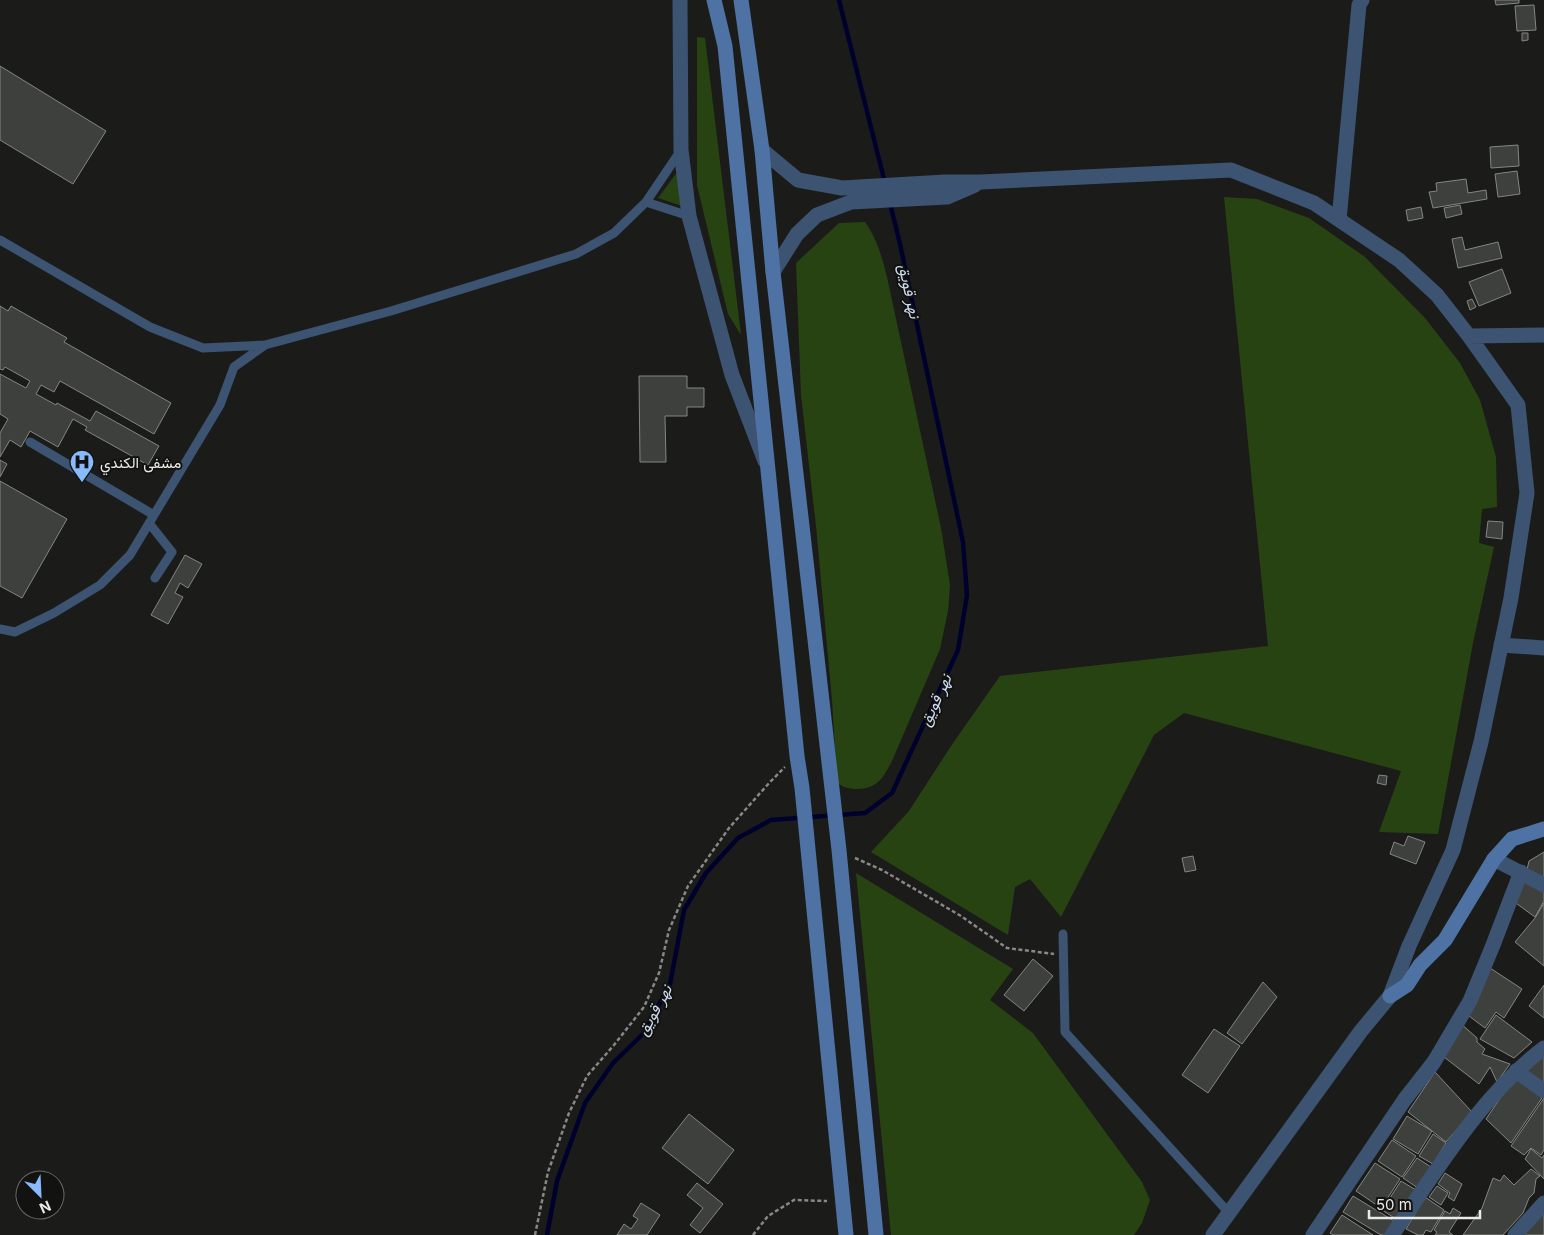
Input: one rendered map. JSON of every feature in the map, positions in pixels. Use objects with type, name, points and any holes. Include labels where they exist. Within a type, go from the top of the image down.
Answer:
[{"type":"main road","points":[[714,0],[725,46],[846,1235]]},
{"type":"main road","points":[[742,0],[762,150],[773,272],[839,852],[876,1235]]},
{"type":"main road","points":[[1390,996],[1407,985],[1420,965],[1446,940],[1494,859],[1512,839],[1544,829]]},
{"type":"street","points":[[680,0],[682,150],[689,216],[732,375],[767,467]]},
{"type":"street","points":[[1339,220],[1362,0]]},
{"type":"street","points":[[762,150],[798,180],[842,188],[946,189]]},
{"type":"street","points":[[773,272],[797,234],[818,215],[851,202],[946,189],[981,182],[1231,170],[1314,203],[1399,260],[1437,295],[1469,336],[1518,406],[1527,493],[1511,598],[1480,742],[1453,850],[1409,946],[1390,996],[1362,1031],[1213,1235]]},
{"type":"street","points":[[1469,336],[1544,335]]},
{"type":"street","points":[[1501,645],[1544,648]]},
{"type":"street","points":[[1494,859],[1544,885]]},
{"type":"street","points":[[1313,1235],[1405,1099],[1434,1062],[1470,1001],[1521,872]]},
{"type":"street","points":[[1398,1233],[1467,1127],[1523,1063],[1544,1048]]},
{"type":"street","points":[[1516,1071],[1544,1091]]},
{"type":"street","points":[[1515,1235],[1544,1203]]},
{"type":"lane","points":[[0,240],[150,328],[203,348],[265,345],[391,311],[576,254],[614,233],[646,202],[682,150]]},
{"type":"lane","points":[[646,202],[689,216]]},
{"type":"lane","points":[[0,629],[15,632],[54,613],[100,585],[130,555],[220,405],[234,368],[265,345]]},
{"type":"lane","points":[[30,442],[152,519],[172,552],[155,578]]},
{"type":"lane","points":[[1063,934],[1065,1032],[1228,1213]]},
{"type":"path","points":[[534,1235],[548,1172],[569,1113],[587,1076],[644,1006],[659,973],[669,930],[688,886],[729,828],[770,782],[797,756]]},
{"type":"path","points":[[839,852],[882,870],[960,916],[1007,948],[1063,955]]},
{"type":"path","points":[[753,1235],[768,1216],[794,1200],[842,1203]]},
{"type":"green space","points":[[697,37],[705,38],[741,335],[728,314],[697,185]]},
{"type":"green space","points":[[678,171],[682,206],[658,198]]},
{"type":"green space","points":[[1224,197],[1257,199],[1309,218],[1365,257],[1425,318],[1460,363],[1480,400],[1496,457],[1497,507],[1482,509],[1479,543],[1494,547],[1473,643],[1438,834],[1379,832],[1401,771],[1184,713],[1154,735],[1061,917],[1030,879],[1015,887],[1008,935],[871,852],[909,811],[951,746],[1000,676],[1268,646]]},
{"type":"green space","points":[[865,222],[876,242],[887,277],[941,528],[950,585],[948,611],[940,649],[892,761],[879,781],[870,787],[858,789],[843,786],[837,780],[832,700],[816,526],[801,395],[796,263],[839,223]]},
{"type":"green space","points":[[856,873],[1013,969],[990,1000],[1033,1033],[1142,1182],[1150,1200],[1142,1223],[1134,1235],[891,1235]]},
{"type":"building","points":[[1495,0],[1519,0],[1519,3],[1496,5]]},
{"type":"building","points":[[1534,5],[1536,30],[1517,31],[1515,6]]},
{"type":"building","points":[[1522,33],[1528,33],[1528,40],[1522,41]]},
{"type":"building","points":[[0,66],[106,131],[73,184],[0,140]]},
{"type":"building","points":[[1518,145],[1519,166],[1491,168],[1490,147]]},
{"type":"building","points":[[1517,171],[1520,194],[1498,197],[1495,174]]},
{"type":"building","points":[[1466,179],[1468,193],[1486,190],[1487,199],[1433,208],[1429,192],[1437,191],[1436,183]]},
{"type":"building","points":[[1460,205],[1462,214],[1446,218],[1444,208]]},
{"type":"building","points":[[1421,207],[1423,218],[1408,221],[1406,210]]},
{"type":"building","points":[[1462,237],[1465,250],[1498,242],[1502,258],[1458,268],[1452,239]]},
{"type":"building","points":[[1502,269],[1511,293],[1479,306],[1469,282]]},
{"type":"building","points":[[1472,299],[1476,307],[1470,310],[1467,301]]},
{"type":"building","points":[[0,306],[8,311],[11,306],[67,338],[64,342],[171,403],[154,434],[60,381],[54,392],[41,385],[36,394],[90,421],[96,411],[159,446],[148,465],[85,430],[87,427],[73,419],[58,447],[30,431],[21,447],[10,440],[0,457],[0,433],[8,419],[0,414],[0,374],[26,388],[30,381],[5,367],[3,370],[0,369]]},
{"type":"building","points":[[639,376],[687,376],[687,388],[704,388],[704,407],[687,407],[687,416],[665,416],[666,462],[640,462]]},
{"type":"building","points":[[0,460],[7,464],[0,477]]},
{"type":"building","points":[[0,481],[67,519],[22,598],[0,586]]},
{"type":"building","points":[[1488,521],[1503,522],[1502,539],[1486,537]]},
{"type":"building","points":[[185,555],[202,564],[188,588],[180,583],[175,593],[183,597],[168,624],[151,615]]},
{"type":"building","points":[[1379,775],[1387,776],[1386,785],[1377,783]]},
{"type":"building","points":[[1408,836],[1425,842],[1416,864],[1390,854],[1394,842],[1404,846]]},
{"type":"building","points":[[1544,852],[1544,881],[1527,870],[1529,861]]},
{"type":"building","points":[[1193,856],[1196,870],[1185,872],[1182,858]]},
{"type":"building","points":[[1523,875],[1544,888],[1544,901],[1535,917],[1513,901]]},
{"type":"building","points":[[1544,903],[1544,966],[1515,942],[1535,918]]},
{"type":"building","points":[[1033,959],[1053,976],[1024,1011],[1004,995]]},
{"type":"building","points":[[1490,968],[1522,989],[1504,1018],[1496,1012],[1485,1028],[1465,1013]]},
{"type":"building","points":[[1263,982],[1277,997],[1242,1044],[1227,1033]]},
{"type":"building","points":[[1544,985],[1544,1018],[1529,1006]]},
{"type":"building","points":[[1496,1015],[1532,1042],[1514,1058],[1480,1039]]},
{"type":"building","points":[[1460,1023],[1477,1038],[1477,1042],[1485,1049],[1482,1054],[1510,1064],[1497,1082],[1490,1067],[1479,1084],[1444,1057]]},
{"type":"building","points":[[1214,1029],[1240,1046],[1208,1093],[1182,1075]]},
{"type":"building","points":[[1544,1052],[1544,1085],[1524,1068]]},
{"type":"building","points":[[1435,1072],[1472,1112],[1446,1142],[1408,1112]]},
{"type":"building","points":[[1516,1075],[1544,1095],[1511,1143],[1486,1119]]},
{"type":"building","points":[[1544,1098],[1544,1150],[1541,1155],[1531,1148],[1524,1155],[1511,1146]]},
{"type":"building","points":[[689,1114],[734,1150],[708,1184],[662,1148]]},
{"type":"building","points":[[1407,1116],[1432,1131],[1418,1154],[1393,1139]]},
{"type":"building","points":[[1433,1134],[1446,1143],[1433,1164],[1419,1156]]},
{"type":"building","points":[[1392,1140],[1416,1156],[1402,1177],[1378,1161]]},
{"type":"building","points":[[1531,1149],[1542,1158],[1544,1155],[1544,1179],[1525,1159]]},
{"type":"building","points":[[1417,1158],[1431,1167],[1418,1188],[1403,1178]]},
{"type":"building","points":[[1375,1163],[1400,1179],[1381,1208],[1356,1191]]},
{"type":"building","points":[[1531,1169],[1540,1176],[1536,1179],[1534,1193],[1529,1198],[1523,1213],[1503,1235],[1463,1235],[1482,1208],[1493,1178],[1500,1181],[1504,1175],[1514,1185]]},
{"type":"building","points":[[1445,1173],[1462,1184],[1454,1201],[1448,1197],[1450,1193],[1438,1184]]},
{"type":"building","points":[[1401,1181],[1416,1190],[1396,1219],[1382,1210]]},
{"type":"building","points":[[697,1183],[723,1204],[700,1233],[690,1225],[703,1208],[687,1195]]},
{"type":"building","points":[[1437,1186],[1448,1193],[1441,1205],[1429,1197]]},
{"type":"building","points":[[1353,1196],[1394,1221],[1386,1235],[1381,1235],[1343,1212]]},
{"type":"building","points":[[1425,1197],[1444,1210],[1431,1232],[1426,1230],[1423,1235],[1418,1235],[1406,1229]]},
{"type":"building","points":[[641,1203],[660,1215],[647,1235],[617,1235],[624,1224],[631,1229],[638,1219],[633,1216]]},
{"type":"building","points":[[1453,1208],[1461,1213],[1449,1232],[1453,1235],[1435,1235],[1437,1232],[1434,1230],[1445,1211],[1450,1214]]},
{"type":"building","points":[[1544,1212],[1544,1235],[1523,1235]]},
{"type":"building","points":[[1342,1215],[1373,1235],[1333,1235],[1330,1233]]},
{"type":"waterway","name":"نهر قويق","points":[[839,0],[885,183]]},
{"type":"waterway","name":"نهر قويق","points":[[547,1235],[557,1181],[585,1103],[613,1063],[644,1033],[670,984],[684,910],[706,873],[738,838],[771,820],[865,813],[892,793],[958,650],[967,595],[963,542],[890,203]]},
{"type":"place","name":"مشفى الكندي","points":[[82,483]]}]
